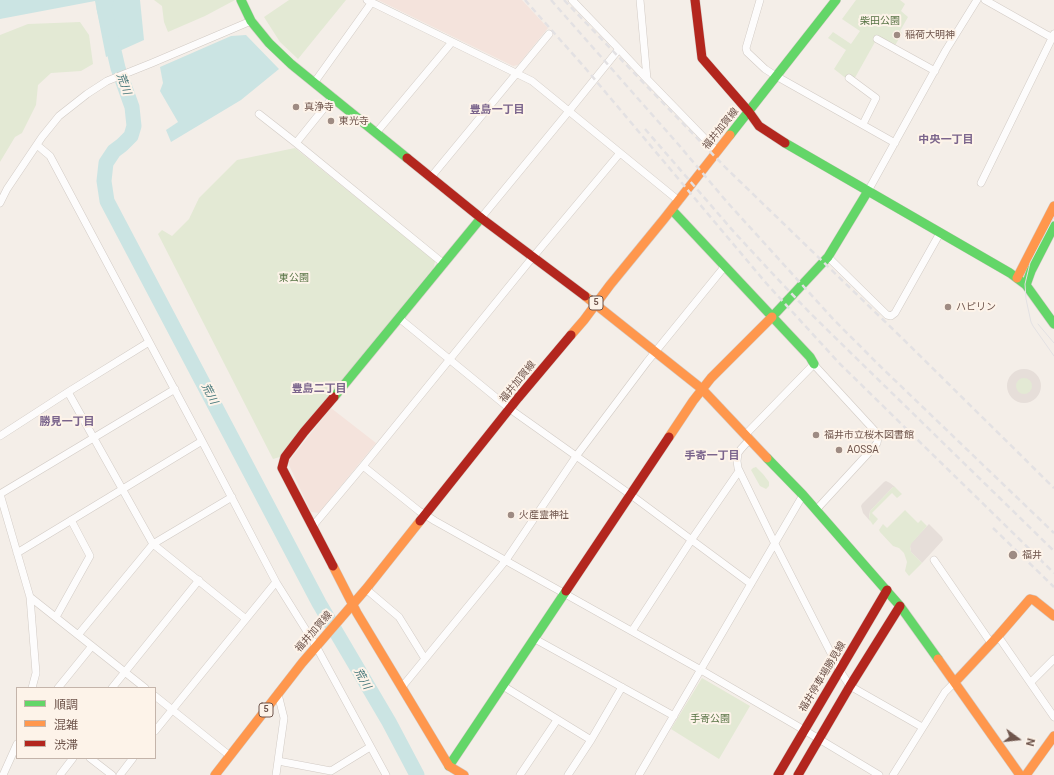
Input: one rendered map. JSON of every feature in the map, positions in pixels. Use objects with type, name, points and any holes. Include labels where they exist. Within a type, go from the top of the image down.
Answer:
[{"type":"street","points":[[241,0],[251,21],[269,43],[291,64],[481,218],[596,304],[702,389],[748,436],[887,590],[955,682],[1020,775]]},
{"type":"street","points":[[572,0],[620,49],[646,79],[713,147]]},
{"type":"street","points":[[640,0],[646,79]]},
{"type":"street","points":[[695,0],[702,58],[749,112],[757,124],[794,149],[1017,278],[1026,285],[1054,324]]},
{"type":"street","points":[[760,0],[746,50],[765,69],[776,76],[895,142]]},
{"type":"street","name":"福井加賀線","points":[[215,775],[302,663],[366,589],[518,398],[584,320],[836,0]]},
{"type":"street","points":[[449,766],[632,495],[693,401],[711,378],[772,317],[828,257],[868,191],[935,71],[977,0]]},
{"type":"street","points":[[981,183],[1053,36],[1047,35],[985,0]]},
{"type":"street","points":[[314,83],[369,1],[532,81],[679,201]]},
{"type":"street","points":[[0,203],[7,189],[59,116],[87,94],[107,81],[152,64],[251,21]]},
{"type":"street","points":[[431,177],[549,34]]},
{"type":"street","points":[[877,39],[935,71]]},
{"type":"street","points":[[376,133],[452,42]]},
{"type":"street","points":[[464,775],[449,766],[352,605],[282,468],[285,457],[304,432],[620,49]]},
{"type":"street","points":[[849,78],[876,98],[863,124]]},
{"type":"street","points":[[296,143],[332,97]]},
{"type":"street","points":[[259,114],[444,264]]},
{"type":"street","points":[[37,145],[50,156],[175,389],[276,582],[318,644],[370,747],[386,775]]},
{"type":"street","points":[[312,527],[533,257],[620,154]]},
{"type":"street","points":[[1017,278],[1054,206]]},
{"type":"street","points":[[672,210],[810,357],[817,368],[877,434],[877,443],[874,447],[816,510]]},
{"type":"street","points":[[1026,285],[1031,271],[1054,226]]},
{"type":"street","points":[[828,257],[887,315],[891,316],[895,313],[940,233]]},
{"type":"street","points":[[402,687],[506,560],[577,455],[655,351],[725,266]]},
{"type":"street","points":[[399,318],[510,409],[577,455],[751,584]]},
{"type":"street","points":[[0,436],[149,342]]},
{"type":"street","points":[[814,364],[748,436],[738,453],[737,466],[840,671],[850,686],[922,727]]},
{"type":"street","points":[[32,687],[36,673],[30,597],[0,494],[175,389]]},
{"type":"street","points":[[68,392],[153,544],[246,619]]},
{"type":"street","points":[[17,553],[202,441]]},
{"type":"street","points":[[363,466],[419,511],[701,670],[878,775]]},
{"type":"street","points":[[632,631],[692,539],[739,471]]},
{"type":"street","points":[[639,775],[803,496]]},
{"type":"street","points":[[78,635],[153,544],[232,497]]},
{"type":"street","points":[[56,617],[90,556],[71,520]]},
{"type":"street","points":[[934,560],[991,643]]},
{"type":"street","points":[[113,687],[199,580]]},
{"type":"street","points":[[156,730],[276,582]]},
{"type":"street","points":[[366,589],[399,617],[425,659]]},
{"type":"street","name":"福井停車場勝見線","points":[[778,775],[887,590]]},
{"type":"street","points":[[30,597],[144,687]]},
{"type":"street","points":[[893,775],[945,692],[998,636],[1030,599],[1034,600],[1054,616]]},
{"type":"street","points":[[798,775],[850,686],[900,606]]},
{"type":"street","points":[[998,636],[1054,717]]},
{"type":"street","points":[[534,639],[674,716]]},
{"type":"street","points":[[59,687],[92,646]]},
{"type":"street","points":[[1031,682],[1054,659]]},
{"type":"street","points":[[503,686],[591,740]]},
{"type":"street","points":[[568,775],[591,740],[622,687]]},
{"type":"street","points":[[276,775],[284,718],[278,694]]},
{"type":"street","points":[[156,697],[230,756]]},
{"type":"street","points":[[520,775],[557,720]]},
{"type":"street","points":[[1026,775],[1054,736]]},
{"type":"street","points":[[3,775],[16,746]]},
{"type":"street","points":[[278,761],[331,773],[370,747]]},
{"type":"street","points":[[60,775],[73,759]]},
{"type":"street","points":[[91,759],[112,775]]},
{"type":"street","points":[[120,775],[132,759]]},
{"type":"shaded area","points":[[378,0],[522,0],[548,28],[518,65],[513,66]]},
{"type":"shaded area","points":[[1021,369],[1027,369],[1036,374],[1040,380],[1040,392],[1036,398],[1027,403],[1021,403],[1012,398],[1007,389],[1007,383],[1012,374]]},
{"type":"shaded area","points":[[331,408],[376,443],[319,513],[311,512],[289,465],[289,461]]},
{"type":"shaded area","points":[[886,481],[895,487],[893,487],[870,511],[870,521],[863,513],[861,506]]},
{"type":"shaded area","points":[[929,524],[942,537],[943,540],[922,563],[911,552],[910,546],[911,543]]},
{"type":"green space","points":[[154,0],[235,0],[205,16],[168,32],[164,22],[162,6]]},
{"type":"green space","points":[[289,0],[346,0],[298,59],[280,42],[264,17]]},
{"type":"green space","name":"柴田公園","points":[[856,0],[900,0],[905,4],[901,11],[908,17],[900,31],[902,33],[892,51],[875,42],[852,83],[834,69],[846,50],[828,38],[833,32],[851,44],[860,31],[842,19]]},
{"type":"green space","points":[[80,22],[89,35],[93,64],[81,71],[51,73],[38,85],[36,105],[22,133],[15,137],[0,162],[0,35],[28,24]]},
{"type":"green space","name":"東公園","points":[[295,148],[435,261],[434,267],[280,457],[273,459],[158,234],[162,230],[172,236],[189,219],[199,198],[237,160]]},
{"type":"green space","points":[[1021,378],[1027,378],[1032,383],[1030,392],[1027,394],[1021,394],[1016,389],[1016,383]]},
{"type":"green space","points":[[756,467],[769,482],[769,486],[766,489],[760,486],[751,470]]},
{"type":"green space","points":[[893,487],[895,487],[902,494],[897,498],[892,493],[872,513],[878,519],[873,525],[869,519],[870,511]]},
{"type":"green space","points":[[905,510],[918,523],[921,520],[927,526],[911,544],[911,552],[922,563],[909,576],[905,571],[907,562],[904,553],[899,548],[893,546],[879,530],[883,524],[887,528]]},
{"type":"green space","name":"手寄公園","points":[[702,678],[750,706],[719,759],[671,729]]},
{"type":"water","points":[[0,0],[140,0],[144,40],[106,57],[95,1],[0,19]]},
{"type":"water","points":[[246,35],[279,69],[241,100],[171,142],[166,130],[178,122],[160,91],[163,83],[160,67],[231,36]]},
{"type":"waterway","name":"荒川","points":[[106,0],[104,8],[118,68],[132,107],[134,126],[131,136],[114,151],[106,163],[104,181],[107,201],[319,603],[389,722],[417,775]]},
{"type":"tram line","points":[[1054,217],[1030,263],[1025,284],[1026,299],[1031,322],[1054,356]]},
{"type":"tram line","points":[[1038,324],[1054,343]]},
{"type":"railway","points":[[525,0],[586,69],[766,283],[840,364],[1054,573]]},
{"type":"railway","points":[[551,0],[727,202],[834,320],[1054,533]]},
{"type":"railway","points":[[564,0],[726,168],[1054,488]]},
{"type":"railway","points":[[645,129],[734,232],[811,314],[1054,551]]},
{"type":"railway","points":[[993,528],[1054,587]]},
{"type":"traffic: fast","points":[[241,0],[251,21],[269,43],[291,64],[407,158]]},
{"type":"traffic: fast","points":[[730,135],[836,0]]},
{"type":"traffic: fast","points":[[785,143],[1010,273],[1026,285],[1054,324]]},
{"type":"traffic: fast","points":[[772,317],[828,257],[868,191]]},
{"type":"traffic: fast","points":[[672,210],[810,357],[814,364]]},
{"type":"traffic: fast","points":[[334,397],[481,218]]},
{"type":"traffic: fast","points":[[1026,285],[1031,271],[1054,226]]},
{"type":"traffic: fast","points":[[767,458],[803,495],[900,606],[938,659]]},
{"type":"traffic: fast","points":[[449,766],[566,591]]},
{"type":"traffic: slow","points":[[571,335],[730,135]]},
{"type":"traffic: slow","points":[[1017,278],[1054,206]]},
{"type":"traffic: slow","points":[[585,296],[702,389],[767,458]]},
{"type":"traffic: slow","points":[[669,437],[693,401],[711,378],[772,317]]},
{"type":"traffic: slow","points":[[215,775],[302,663],[366,589],[420,521]]},
{"type":"traffic: slow","points":[[333,566],[357,613],[449,766],[464,775]]},
{"type":"traffic: slow","points":[[955,682],[1030,599],[1034,600],[1054,616]]},
{"type":"traffic: slow","points":[[938,659],[1020,775]]},
{"type":"traffic: slow","points":[[1026,775],[1054,736]]},
{"type":"traffic: jam","points":[[695,0],[702,58],[749,112],[759,126],[785,143]]},
{"type":"traffic: jam","points":[[407,158],[481,218],[585,296]]},
{"type":"traffic: jam","points":[[420,521],[518,398],[571,335]]},
{"type":"traffic: jam","points":[[333,566],[282,468],[285,457],[334,397]]},
{"type":"traffic: jam","points":[[566,591],[669,437]]},
{"type":"traffic: jam","points":[[778,775],[887,590]]},
{"type":"traffic: jam","points":[[798,775],[850,686],[900,606]]},
{"type":"place","name":"稲荷大明神","points":[[897,35]]},
{"type":"place","name":"真浄寺","points":[[296,107]]},
{"type":"place","name":"東光寺","points":[[331,121]]},
{"type":"place","name":"ハピリン","points":[[948,307]]},
{"type":"place","name":"福井市立桜木図書館","points":[[816,435]]},
{"type":"place","name":"AOSSA","points":[[839,450]]},
{"type":"place","name":"火産霊神社","points":[[511,515]]},
{"type":"place","name":"福井","points":[[1013,555]]},
{"type":"district","name":"豊島一丁目","points":[[497,110]]},
{"type":"district","name":"中央一丁目","points":[[946,140]]},
{"type":"district","name":"豊島二丁目","points":[[319,389]]},
{"type":"district","name":"勝見一丁目","points":[[67,422]]},
{"type":"district","name":"手寄一丁目","points":[[712,456]]}]
